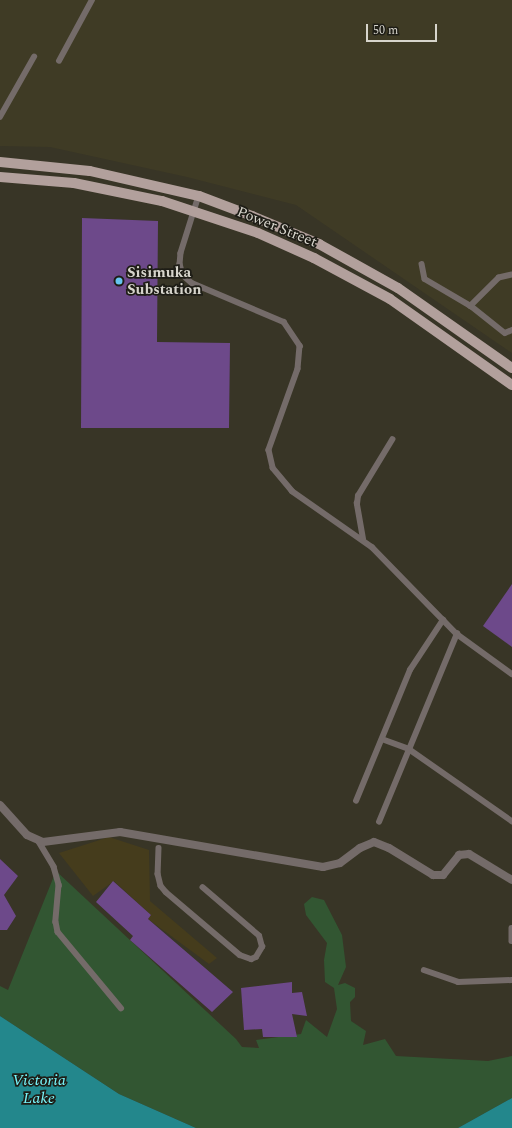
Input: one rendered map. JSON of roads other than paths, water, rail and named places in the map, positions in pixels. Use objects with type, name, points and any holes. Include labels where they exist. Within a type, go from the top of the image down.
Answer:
[{"type":"main road","name":"Power Street","points":[[0,162],[90,171],[199,196],[319,244],[398,288],[512,368]]},
{"type":"main road","name":"Power Street","points":[[0,177],[74,183],[162,202],[258,233],[314,258],[390,299],[512,385]]},
{"type":"main road","points":[[314,258],[319,244]]},
{"type":"street","points":[[0,806],[20,829],[38,840],[53,842],[101,832],[120,832],[323,867],[340,863],[360,848],[374,842],[389,848],[433,875],[443,875],[459,855],[469,854],[512,880]]},
{"type":"lane","points":[[59,61],[92,0]]},
{"type":"lane","points":[[0,116],[34,57]]},
{"type":"lane","points":[[199,196],[181,253],[180,264],[183,275],[192,283],[284,322],[300,346],[298,369],[270,450],[273,468],[292,491],[363,538],[457,634],[512,674]]},
{"type":"lane","points":[[422,264],[425,279],[471,306],[505,333],[512,330]]},
{"type":"lane","points":[[471,306],[499,278],[512,275]]},
{"type":"lane","points":[[363,538],[356,504],[358,496],[392,440]]},
{"type":"lane","points":[[356,801],[412,666],[429,645],[443,620]]},
{"type":"lane","points":[[379,822],[457,634]]},
{"type":"lane","points":[[382,739],[409,749],[512,821]]},
{"type":"lane","points":[[38,840],[54,867],[59,885],[56,922],[58,932],[120,1008]]},
{"type":"lane","points":[[159,848],[158,874],[161,886],[166,892],[240,955],[251,959],[256,957],[262,947],[258,936],[203,888]]},
{"type":"lane","points":[[512,928],[512,941]]},
{"type":"lane","points":[[424,970],[458,982],[512,980]]},
{"type":"water","name":"Victoria Lake","points":[[0,1016],[119,1094],[196,1128],[0,1128]]},
{"type":"water","points":[[512,1098],[512,1128],[458,1128]]},
{"type":"place","name":"Sisimuka Substation","points":[[119,281]]}]
